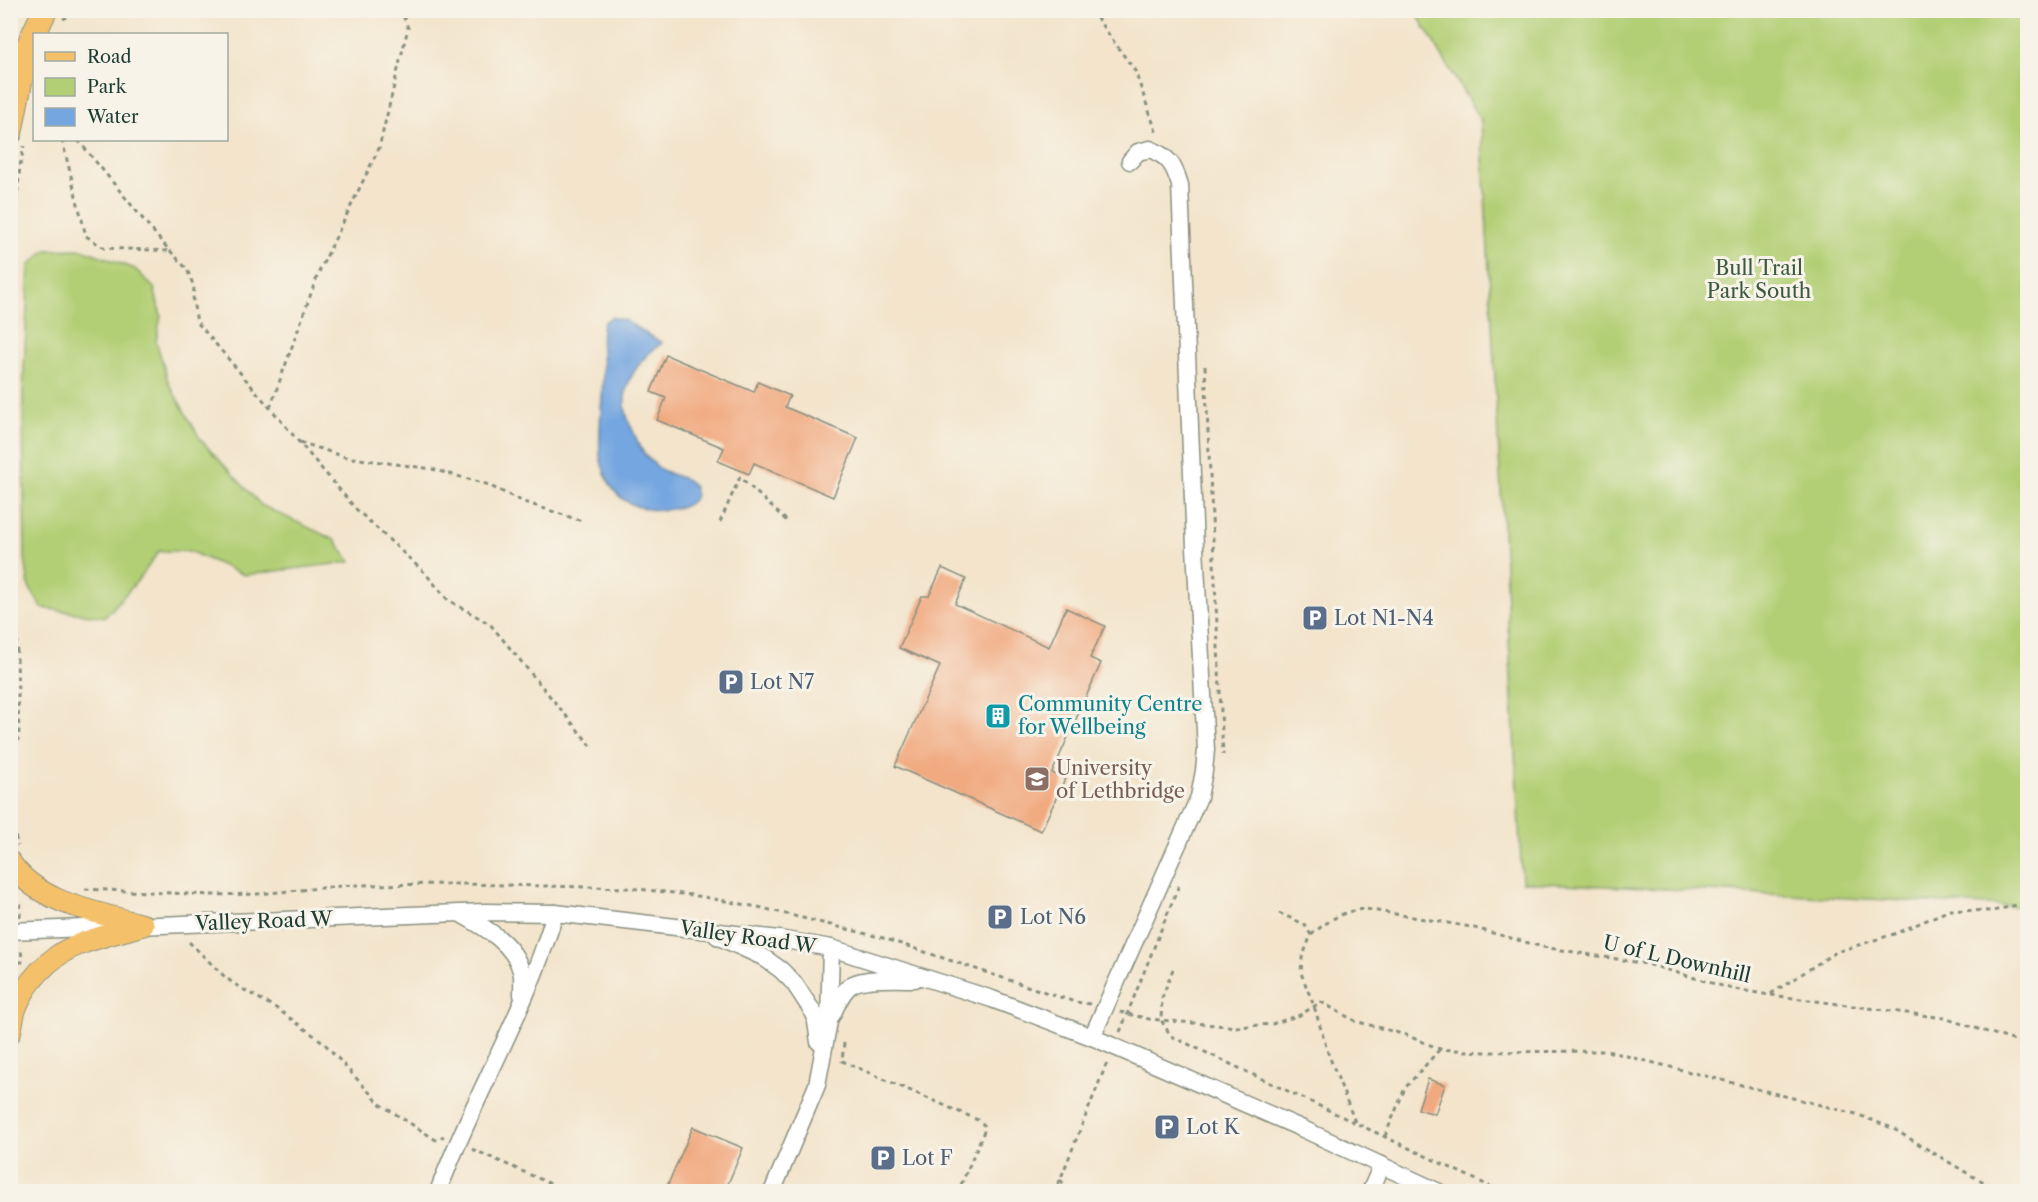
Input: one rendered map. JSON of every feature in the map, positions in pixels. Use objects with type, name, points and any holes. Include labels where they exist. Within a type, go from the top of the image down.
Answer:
[{"type":"highway","points":[[39,33],[51,16]]},
{"type":"highway","points":[[18,138],[26,51],[33,41]]},
{"type":"main road","points":[[15,855],[16,871],[46,896],[142,925]]},
{"type":"main road","points":[[10,1033],[15,1009],[38,973],[51,960],[75,946],[142,925]]},
{"type":"street","points":[[1092,1037],[1198,796],[1206,750],[1194,536],[1180,185],[1176,171],[1164,155],[1150,148],[1138,152],[1130,161]]},
{"type":"street","points":[[460,913],[487,928],[515,956],[521,971],[521,1002]]},
{"type":"street","name":"Valley Road W","points":[[10,930],[460,913],[555,913],[779,939],[831,948],[992,999],[1092,1037],[1439,1191]]},
{"type":"street","points":[[438,1191],[450,1139],[521,1002],[545,948],[555,913]]},
{"type":"street","points":[[702,930],[763,957],[794,983],[815,1015],[819,1035],[820,1064]]},
{"type":"street","points":[[772,1191],[817,1085],[829,1021],[831,948]]},
{"type":"street","points":[[829,1021],[842,994],[853,984],[874,980],[929,978]]},
{"type":"street","points":[[1370,1191],[1382,1165]]},
{"type":"path","points":[[51,16],[82,10]]},
{"type":"path","points":[[270,408],[318,274],[379,148],[408,28],[401,10]]},
{"type":"path","points":[[1092,10],[1135,71],[1164,155]]},
{"type":"path","points":[[10,273],[20,166],[18,138]]},
{"type":"path","points":[[62,141],[86,236],[104,248],[171,251]]},
{"type":"path","points":[[79,141],[187,269],[194,287],[193,301],[197,322],[298,442],[356,509],[424,573],[448,600],[490,624],[592,747]]},
{"type":"path","points":[[1205,362],[1224,749],[1222,760]]},
{"type":"path","points":[[298,442],[345,457],[432,469],[486,484],[524,502],[582,521]]},
{"type":"path","points":[[720,522],[740,477],[789,523]]},
{"type":"path","points":[[10,605],[16,616],[19,736],[10,758]]},
{"type":"path","points":[[10,792],[15,855]]},
{"type":"path","points":[[1053,1191],[1060,1180],[1183,876]]},
{"type":"path","name":"U of L Downhill","points":[[1311,935],[1330,920],[1352,910],[1366,909],[1471,927],[1543,947],[1647,964],[1729,988],[1769,995],[1836,952],[1894,934],[1950,910],[1993,911],[2028,902]]},
{"type":"path","points":[[1279,913],[1304,924],[1311,935],[1302,958],[1301,973],[1328,1053],[1355,1122]]},
{"type":"path","points":[[189,942],[226,978],[276,1008],[323,1042],[380,1104],[436,1140],[450,1139],[569,1191]]},
{"type":"path","points":[[1173,969],[1162,998],[1161,1020],[1171,1036],[1502,1191]]},
{"type":"path","points":[[1769,995],[1944,1018],[2028,1045]]},
{"type":"path","points":[[1106,1006],[1127,1014],[1161,1020],[1238,1027],[1272,1024],[1300,1015],[1321,1002],[1355,1021],[1406,1035],[1440,1049],[1484,1052],[1607,1051],[1856,1114],[1892,1128],[1972,1176],[2004,1191]]},
{"type":"path","points":[[844,1043],[842,1061],[978,1120],[984,1125],[984,1131],[958,1191]]},
{"type":"path","points":[[1385,1136],[1405,1088],[1440,1049]]},
{"type":"path","points":[[1060,1180],[1072,1191]]},
{"type":"green space","name":"Bull Trail Park South","points":[[1415,11],[2027,11],[2027,907],[1522,882],[1481,121]]},
{"type":"green space","points":[[82,249],[135,269],[154,288],[161,316],[156,341],[169,384],[201,440],[261,505],[335,540],[351,562],[244,575],[189,551],[159,551],[140,578],[105,617],[42,608],[29,587],[25,558],[23,392],[29,265],[46,250]]},
{"type":"water","points":[[611,317],[624,320],[662,343],[647,355],[635,370],[627,388],[625,407],[631,427],[647,457],[660,469],[692,484],[695,494],[693,500],[681,507],[656,510],[635,505],[616,492],[605,472],[600,445],[603,372],[601,335],[603,323]]},
{"type":"building","points":[[666,355],[754,392],[758,382],[790,396],[785,407],[858,438],[833,497],[754,463],[749,474],[718,461],[724,448],[657,420],[666,398],[651,392]]},
{"type":"building","name":"Community Centre for Wellbeing","points":[[942,568],[966,579],[955,604],[1049,647],[1066,608],[1105,626],[1090,658],[1101,663],[1052,773],[1065,779],[1041,831],[895,766],[940,666],[899,648],[922,596],[929,596]]},
{"type":"building","points":[[1428,1079],[1445,1085],[1435,1114],[1418,1109]]},
{"type":"building","points":[[693,1127],[743,1148],[725,1191],[665,1191]]},
{"type":"place","name":"Lot N1-N4","points":[[1315,618]]},
{"type":"place","name":"Lot N7","points":[[731,682]]},
{"type":"place","name":"Community Centre for Wellbeing","points":[[998,716]]},
{"type":"place","name":"University of Lethbridge","points":[[1037,779]]},
{"type":"place","name":"Lot N6","points":[[1000,917]]},
{"type":"place","name":"Lot K","points":[[1167,1127]]},
{"type":"place","name":"Lot F","points":[[883,1158]]}]
